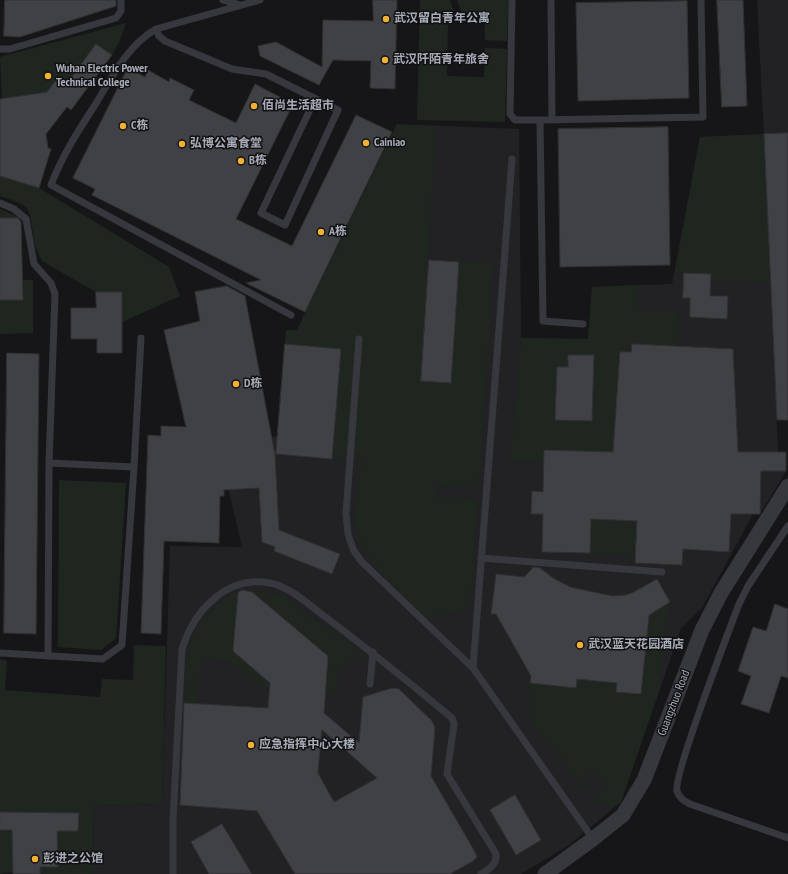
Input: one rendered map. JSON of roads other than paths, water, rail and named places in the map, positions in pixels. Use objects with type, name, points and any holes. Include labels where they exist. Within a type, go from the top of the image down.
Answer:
[{"type":"street","name":"Guangzhuo Road","points":[[545,874],[623,815],[635,798],[644,780],[702,630],[721,593],[788,486]]},
{"type":"lane","points":[[0,49],[10,49],[116,18],[121,11],[121,0]]},
{"type":"lane","points":[[223,0],[241,5]]},
{"type":"lane","points":[[260,0],[156,29],[143,38],[117,68],[65,152],[51,185],[291,315]]},
{"type":"lane","points":[[512,0],[510,114],[516,120],[703,117],[702,0]]},
{"type":"lane","points":[[551,0],[552,120]]},
{"type":"lane","points":[[156,29],[161,39],[165,42],[232,69],[266,74],[316,99],[338,110],[285,225],[261,214],[316,99]]},
{"type":"lane","points":[[540,120],[543,321],[583,324]]},
{"type":"lane","points":[[473,668],[512,159]]},
{"type":"lane","points":[[0,203],[14,209],[26,218],[34,264],[51,283],[56,294],[49,462],[48,656]]},
{"type":"lane","points":[[0,653],[103,659],[122,645],[141,338]]},
{"type":"lane","points":[[359,339],[347,488],[348,534],[354,549],[361,562],[473,668],[593,839]]},
{"type":"lane","points":[[49,462],[134,467]]},
{"type":"lane","points":[[788,526],[748,586],[739,604],[685,757],[677,786],[679,796],[690,804],[788,838]]},
{"type":"lane","points":[[481,558],[662,572]]},
{"type":"lane","points":[[173,874],[173,812],[182,649],[191,626],[204,608],[230,587],[251,582],[270,583],[290,592],[373,652],[453,721],[447,774],[496,854],[492,867],[481,874]]},
{"type":"lane","points":[[370,684],[373,652]]},
{"type":"place","name":"武汉留白青年公寓","points":[[386,19]]},
{"type":"place","name":"武汉阡陌青年旅舍","points":[[385,60]]},
{"type":"place","name":"Wuhan Electric Power Technical College","points":[[48,76]]},
{"type":"place","name":"佰尚生活超市","points":[[254,106]]},
{"type":"place","name":"C栋","points":[[123,126]]},
{"type":"place","name":"Cainiao","points":[[366,143]]},
{"type":"place","name":"弘博公寓食堂","points":[[182,144]]},
{"type":"place","name":"B栋","points":[[241,161]]},
{"type":"place","name":"A栋","points":[[321,232]]},
{"type":"place","name":"D栋","points":[[236,384]]},
{"type":"place","name":"武汉蓝天花园酒店","points":[[580,645]]},
{"type":"place","name":"应急指挥中心大楼","points":[[251,745]]},
{"type":"place","name":"彭进之公馆","points":[[35,859]]}]
